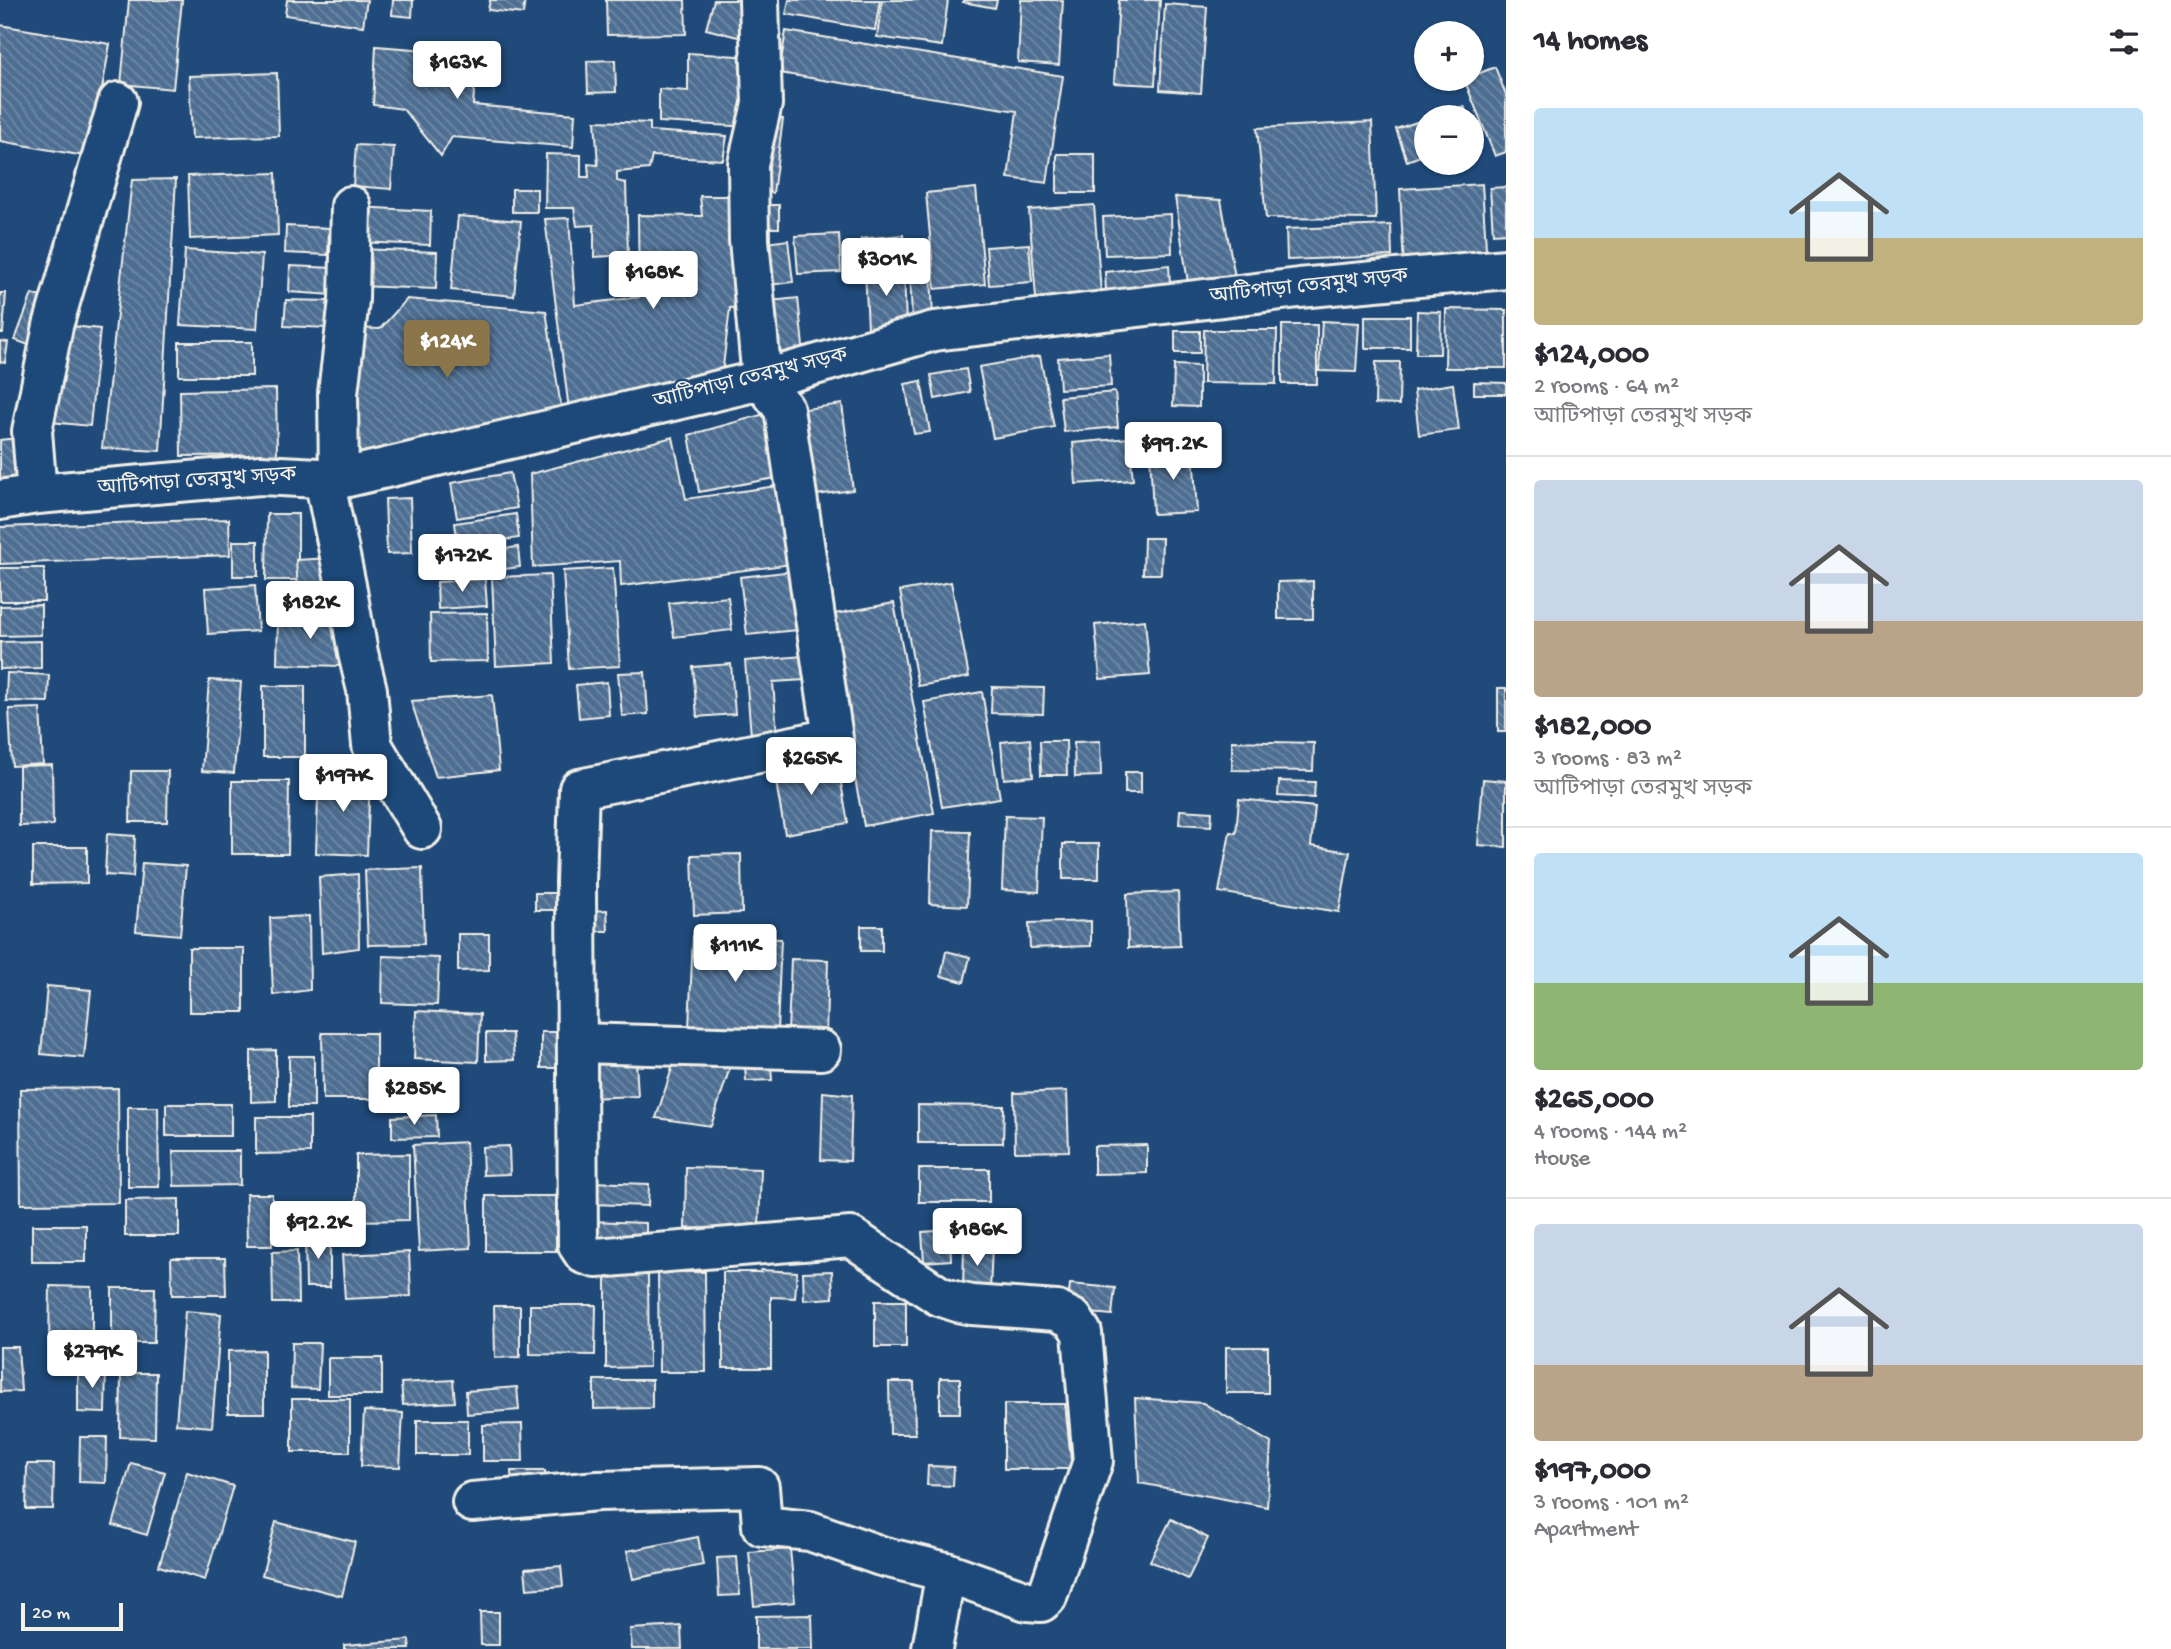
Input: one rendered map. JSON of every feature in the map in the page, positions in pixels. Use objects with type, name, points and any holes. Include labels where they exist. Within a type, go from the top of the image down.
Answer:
[{"type":"street","points":[[472,1502],[598,1491],[760,1487],[762,1526],[810,1531],[881,1556],[946,1572],[1027,1601],[1041,1602],[1047,1597],[1093,1461],[1082,1333],[1073,1319],[1057,1311],[957,1302],[939,1296],[851,1237],[596,1258],[584,1254],[578,1245],[576,882],[579,789],[833,738],[784,409],[762,380],[749,240],[748,164],[762,104],[760,0]]},
{"type":"street","points":[[37,494],[32,430],[53,326],[118,102]]},
{"type":"street","points":[[351,206],[349,300],[331,479],[346,585],[367,690],[372,745],[422,829]]},
{"type":"street","name":"আটিপাড়া তেরমুখ সড়ক","points":[[0,500],[37,494],[261,475],[331,479],[762,380],[934,331],[1299,288],[1504,274]]},
{"type":"street","points":[[578,1043],[821,1050]]},
{"type":"street","points":[[932,1649],[946,1572]]},
{"type":"building","points":[[129,0],[182,0],[173,89],[121,84]]},
{"type":"building","points":[[287,0],[367,0],[363,26],[285,15]]},
{"type":"building","points":[[393,0],[413,0],[412,17],[392,15]]},
{"type":"building","points":[[490,0],[525,0],[523,14],[488,10]]},
{"type":"building","points":[[606,0],[685,0],[686,34],[607,35]]},
{"type":"building","points":[[714,0],[756,0],[746,39],[706,29]]},
{"type":"building","points":[[789,0],[880,0],[875,30],[786,14]]},
{"type":"building","points":[[882,0],[948,0],[942,46],[877,37]]},
{"type":"building","points":[[997,0],[995,8],[963,2]]},
{"type":"building","points":[[1021,0],[1063,0],[1059,65],[1018,62]]},
{"type":"building","points":[[1119,0],[1160,0],[1155,85],[1114,83]]},
{"type":"building","points":[[1165,4],[1207,7],[1201,93],[1160,90]]},
{"type":"building","points":[[0,25],[110,44],[90,157],[0,141]]},
{"type":"building","points":[[786,31],[1063,76],[1047,183],[1008,178],[1017,111],[779,73]]},
{"type":"building","points":[[376,46],[477,54],[473,105],[575,114],[573,147],[452,137],[441,156],[403,109],[373,105]]},
{"type":"building","points":[[688,53],[754,57],[751,127],[659,122],[659,89],[688,91]]},
{"type":"building","points":[[615,60],[616,92],[588,93],[587,61]]},
{"type":"building","points":[[1495,67],[1506,95],[1506,152],[1495,156],[1484,129],[1484,105],[1474,105],[1469,91],[1484,91],[1484,71]]},
{"type":"building","points":[[277,73],[279,136],[192,138],[189,76]]},
{"type":"building","points":[[764,117],[783,119],[773,193],[755,191]]},
{"type":"building","points":[[595,121],[650,123],[650,131],[727,136],[723,160],[652,156],[649,169],[617,172],[617,181],[626,183],[628,255],[594,257],[594,225],[577,226],[574,208],[545,208],[546,154],[581,155],[581,177],[589,177],[588,164],[598,165]]},
{"type":"building","points":[[1372,122],[1376,219],[1266,218],[1257,128]]},
{"type":"building","points":[[1414,123],[1414,158],[1407,161],[1396,129]]},
{"type":"building","points":[[356,145],[394,147],[391,189],[353,186]]},
{"type":"building","points":[[1057,154],[1095,154],[1095,193],[1057,193]]},
{"type":"building","points":[[276,173],[278,235],[190,239],[188,176]]},
{"type":"building","points":[[176,179],[160,451],[102,448],[132,180]]},
{"type":"building","points":[[1482,184],[1487,264],[1404,268],[1400,189]]},
{"type":"building","points":[[1506,187],[1506,233],[1493,234],[1490,188]]},
{"type":"building","points":[[976,188],[985,284],[935,289],[926,193]]},
{"type":"building","points":[[512,189],[537,189],[537,212],[512,212]]},
{"type":"building","points":[[700,196],[736,196],[749,306],[730,308],[721,383],[570,418],[545,219],[569,218],[575,305],[639,297],[638,215],[702,216]]},
{"type":"building","points":[[1175,197],[1221,200],[1235,277],[1188,283]]},
{"type":"building","points":[[755,205],[779,205],[779,228],[755,228]]},
{"type":"building","points":[[1094,205],[1101,293],[1036,298],[1029,210]]},
{"type":"building","points":[[357,207],[431,211],[430,245],[356,242]]},
{"type":"building","points":[[1171,214],[1172,253],[1105,255],[1103,217]]},
{"type":"building","points":[[458,216],[521,221],[514,296],[451,290]]},
{"type":"building","points":[[1391,225],[1392,256],[1287,260],[1286,229]]},
{"type":"building","points":[[286,226],[329,228],[328,255],[285,253]]},
{"type":"building","points":[[839,234],[841,272],[798,274],[795,236]]},
{"type":"building","points":[[903,235],[905,257],[864,261],[861,239]]},
{"type":"building","points":[[788,240],[793,282],[763,286],[757,244]]},
{"type":"building","points":[[1029,244],[1032,282],[989,285],[986,247]]},
{"type":"building","points":[[359,249],[437,252],[436,289],[358,286]]},
{"type":"building","points":[[185,250],[262,255],[257,329],[180,325]]},
{"type":"building","points":[[1169,265],[1170,284],[1106,291],[1105,272]]},
{"type":"building","points":[[290,266],[334,268],[333,295],[289,292]]},
{"type":"building","points":[[904,269],[906,326],[868,328],[865,271]]},
{"type":"building","points":[[931,269],[933,320],[912,320],[910,270]]},
{"type":"building","points":[[0,293],[6,293],[3,333],[0,333]]},
{"type":"building","points":[[32,294],[51,301],[34,347],[15,340]]},
{"type":"building","points":[[798,298],[804,356],[766,359],[761,302]]},
{"type":"building","points":[[407,299],[546,311],[563,420],[343,473],[351,328],[380,329]]},
{"type":"building","points":[[286,300],[329,301],[328,328],[284,326]]},
{"type":"building","points":[[1446,309],[1506,310],[1506,368],[1445,368]]},
{"type":"building","points":[[1417,311],[1441,312],[1440,354],[1416,354]]},
{"type":"building","points":[[1365,316],[1410,316],[1410,348],[1365,348]]},
{"type":"building","points":[[1322,321],[1359,323],[1356,372],[1319,371]]},
{"type":"building","points":[[61,325],[100,329],[90,426],[51,422]]},
{"type":"building","points":[[1282,325],[1317,325],[1317,384],[1282,384]]},
{"type":"building","points":[[1204,330],[1277,330],[1276,384],[1203,383]]},
{"type":"building","points":[[1175,331],[1200,331],[1200,353],[1175,353]]},
{"type":"building","points":[[0,341],[8,342],[5,363],[0,362]]},
{"type":"building","points":[[179,342],[252,342],[252,376],[179,376]]},
{"type":"building","points":[[1109,354],[1111,386],[1060,389],[1058,358]]},
{"type":"building","points":[[1040,356],[1054,427],[993,438],[979,367]]},
{"type":"building","points":[[1376,362],[1400,362],[1399,405],[1375,404]]},
{"type":"building","points":[[1174,365],[1199,366],[1199,407],[1173,406]]},
{"type":"building","points":[[966,369],[970,392],[935,399],[931,375]]},
{"type":"building","points":[[921,381],[930,432],[914,434],[905,384]]},
{"type":"building","points":[[1474,382],[1506,383],[1506,394],[1474,394]]},
{"type":"building","points":[[1453,384],[1459,430],[1419,435],[1414,390]]},
{"type":"building","points":[[276,389],[277,455],[181,456],[180,391]]},
{"type":"building","points":[[1115,392],[1118,427],[1064,432],[1060,397]]},
{"type":"building","points":[[842,404],[853,490],[809,496],[797,410]]},
{"type":"building","points":[[779,410],[786,476],[699,492],[689,435]]},
{"type":"building","points":[[673,437],[686,499],[791,484],[800,563],[621,586],[620,561],[533,567],[530,474]]},
{"type":"building","points":[[17,438],[24,484],[0,487],[0,440]]},
{"type":"building","points":[[1129,438],[1133,480],[1076,484],[1073,443]]},
{"type":"building","points":[[1193,450],[1197,512],[1153,514],[1150,452]]},
{"type":"building","points":[[510,473],[517,508],[457,518],[451,483]]},
{"type":"building","points":[[410,498],[412,553],[387,554],[385,499]]},
{"type":"building","points":[[267,514],[298,514],[298,580],[266,580]]},
{"type":"building","points":[[516,514],[519,538],[458,546],[455,523]]},
{"type":"building","points":[[229,519],[230,555],[0,564],[0,527]]},
{"type":"building","points":[[1144,538],[1162,538],[1161,574],[1143,574]]},
{"type":"building","points":[[233,541],[258,541],[258,576],[233,576]]},
{"type":"building","points":[[518,547],[520,567],[464,574],[462,555]]},
{"type":"building","points":[[331,558],[334,604],[299,606],[296,560]]},
{"type":"building","points":[[0,568],[44,568],[44,601],[0,601]]},
{"type":"building","points":[[613,568],[620,666],[569,669],[563,571]]},
{"type":"building","points":[[802,570],[808,629],[747,635],[740,577]]},
{"type":"building","points":[[550,575],[554,663],[496,666],[492,577]]},
{"type":"building","points":[[485,579],[487,606],[438,609],[437,582]]},
{"type":"building","points":[[1313,581],[1313,619],[1278,619],[1278,582]]},
{"type":"building","points":[[951,582],[969,677],[918,686],[900,591]]},
{"type":"building","points":[[255,585],[258,631],[208,634],[205,588]]},
{"type":"building","points":[[728,597],[732,630],[674,637],[669,603]]},
{"type":"building","points":[[894,603],[934,813],[864,826],[824,616]]},
{"type":"building","points":[[41,605],[41,635],[0,636],[0,606]]},
{"type":"building","points":[[487,613],[488,661],[431,662],[430,614]]},
{"type":"building","points":[[278,616],[342,617],[341,666],[277,664]]},
{"type":"building","points":[[1145,620],[1150,675],[1100,679],[1095,625]]},
{"type":"building","points":[[41,641],[41,668],[0,669],[0,642]]},
{"type":"building","points":[[803,656],[805,680],[773,682],[777,733],[751,736],[745,661]]},
{"type":"building","points":[[731,664],[735,714],[697,717],[693,667]]},
{"type":"building","points":[[645,672],[648,714],[622,716],[618,673]]},
{"type":"building","points":[[7,673],[49,675],[48,702],[6,701]]},
{"type":"building","points":[[209,680],[241,682],[234,773],[202,771]]},
{"type":"building","points":[[607,682],[609,715],[579,718],[576,685]]},
{"type":"building","points":[[263,686],[305,686],[305,757],[263,757]]},
{"type":"building","points":[[992,687],[1044,688],[1043,714],[991,713]]},
{"type":"building","points":[[1498,688],[1506,688],[1506,732],[1498,732]]},
{"type":"building","points":[[982,692],[1000,798],[942,807],[924,702]]},
{"type":"building","points":[[492,695],[499,770],[436,777],[411,701]]},
{"type":"building","points":[[40,708],[43,764],[12,766],[9,709]]},
{"type":"building","points":[[1030,739],[1033,776],[1004,779],[1001,742]]},
{"type":"building","points":[[1040,741],[1066,741],[1067,775],[1041,775]]},
{"type":"building","points":[[1100,741],[1101,776],[1075,777],[1074,742]]},
{"type":"building","points":[[1232,741],[1314,743],[1313,771],[1232,770]]},
{"type":"building","points":[[837,760],[848,823],[785,834],[774,771]]},
{"type":"building","points":[[52,765],[53,825],[19,826],[19,766]]},
{"type":"building","points":[[131,771],[168,771],[167,822],[130,822]]},
{"type":"building","points":[[319,772],[370,774],[367,855],[316,853]]},
{"type":"building","points":[[1125,772],[1141,772],[1141,793],[1125,793]]},
{"type":"building","points":[[1483,779],[1506,781],[1506,847],[1478,845]]},
{"type":"building","points":[[232,781],[289,781],[288,854],[232,854]]},
{"type":"building","points":[[1279,781],[1315,782],[1314,798],[1278,796]]},
{"type":"building","points":[[1239,799],[1315,807],[1311,846],[1350,852],[1339,912],[1219,892],[1230,832],[1236,833]]},
{"type":"building","points":[[1180,810],[1212,812],[1211,826],[1179,824]]},
{"type":"building","points":[[1005,816],[1042,817],[1039,892],[1002,890]]},
{"type":"building","points":[[932,831],[970,832],[967,906],[930,904]]},
{"type":"building","points":[[107,834],[135,836],[133,877],[105,875]]},
{"type":"building","points":[[1063,844],[1099,844],[1099,879],[1063,879]]},
{"type":"building","points":[[33,847],[87,847],[87,883],[33,884]]},
{"type":"building","points":[[741,854],[742,913],[694,915],[692,855]]},
{"type":"building","points":[[142,863],[186,866],[180,935],[136,931]]},
{"type":"building","points":[[422,868],[424,944],[368,945],[365,870]]},
{"type":"building","points":[[358,874],[359,948],[322,953],[319,877]]},
{"type":"building","points":[[1178,892],[1180,946],[1128,948],[1127,894]]},
{"type":"building","points":[[535,893],[565,893],[565,910],[535,910]]},
{"type":"building","points":[[607,910],[608,931],[591,931],[590,911]]},
{"type":"building","points":[[309,916],[310,990],[273,995],[270,918]]},
{"type":"building","points":[[1091,921],[1091,946],[1030,948],[1029,923]]},
{"type":"building","points":[[861,926],[882,926],[882,951],[861,951]]},
{"type":"building","points":[[458,934],[489,934],[489,970],[458,971]]},
{"type":"building","points":[[693,936],[781,939],[777,1031],[689,1028]]},
{"type":"building","points":[[189,948],[244,948],[244,1012],[189,1012]]},
{"type":"building","points":[[946,951],[970,957],[964,982],[941,976]]},
{"type":"building","points":[[383,956],[439,958],[437,1005],[382,1003]]},
{"type":"building","points":[[791,959],[828,960],[826,1034],[788,1033]]},
{"type":"building","points":[[47,986],[91,990],[84,1058],[41,1054]]},
{"type":"building","points":[[416,1011],[480,1014],[478,1062],[414,1059]]},
{"type":"building","points":[[541,1032],[573,1032],[573,1068],[541,1068]]},
{"type":"building","points":[[322,1033],[376,1033],[376,1099],[323,1099]]},
{"type":"building","points":[[486,1033],[512,1033],[514,1060],[486,1061]]},
{"type":"building","points":[[276,1050],[276,1101],[251,1102],[251,1051]]},
{"type":"building","points":[[677,1053],[732,1061],[711,1126],[656,1118]]},
{"type":"building","points":[[289,1056],[314,1056],[314,1107],[289,1107]]},
{"type":"building","points":[[636,1061],[638,1096],[588,1098],[587,1063]]},
{"type":"building","points":[[745,1066],[771,1066],[772,1080],[746,1081]]},
{"type":"building","points":[[118,1088],[119,1203],[21,1204],[20,1089]]},
{"type":"building","points":[[1067,1091],[1069,1151],[1015,1152],[1014,1093]]},
{"type":"building","points":[[823,1092],[852,1095],[850,1161],[821,1160]]},
{"type":"building","points":[[166,1104],[231,1104],[231,1136],[166,1136]]},
{"type":"building","points":[[918,1105],[1004,1106],[1003,1143],[918,1143]]},
{"type":"building","points":[[128,1107],[158,1107],[159,1187],[128,1187]]},
{"type":"building","points":[[436,1115],[437,1137],[392,1138],[392,1117]]},
{"type":"building","points":[[256,1117],[310,1117],[310,1153],[256,1154]]},
{"type":"building","points":[[466,1142],[471,1248],[419,1251],[413,1145]]},
{"type":"building","points":[[1147,1145],[1147,1173],[1094,1174],[1094,1146]]},
{"type":"building","points":[[509,1146],[510,1174],[483,1175],[482,1147]]},
{"type":"building","points":[[173,1151],[240,1151],[240,1185],[174,1186]]},
{"type":"building","points":[[409,1154],[409,1220],[356,1221],[356,1155]]},
{"type":"building","points":[[686,1167],[761,1169],[759,1230],[685,1228]]},
{"type":"building","points":[[919,1169],[989,1169],[989,1202],[919,1202]]},
{"type":"building","points":[[591,1182],[649,1184],[648,1206],[591,1204]]},
{"type":"building","points":[[246,1194],[272,1194],[272,1246],[247,1246]]},
{"type":"building","points":[[486,1196],[556,1196],[556,1251],[486,1251]]},
{"type":"building","points":[[179,1199],[179,1236],[125,1236],[125,1200]]},
{"type":"building","points":[[589,1221],[646,1223],[646,1245],[588,1243]]},
{"type":"building","points":[[32,1225],[86,1225],[86,1262],[32,1262]]},
{"type":"building","points":[[950,1230],[951,1260],[924,1262],[922,1232]]},
{"type":"building","points":[[330,1235],[330,1287],[306,1287],[305,1236]]},
{"type":"building","points":[[964,1245],[992,1246],[990,1291],[963,1290]]},
{"type":"building","points":[[297,1251],[298,1303],[273,1303],[272,1252]]},
{"type":"building","points":[[409,1252],[411,1296],[345,1299],[342,1255]]},
{"type":"building","points":[[171,1258],[225,1258],[226,1295],[172,1295]]},
{"type":"building","points":[[832,1271],[833,1298],[804,1300],[803,1272]]},
{"type":"building","points":[[658,1272],[705,1272],[706,1372],[659,1372]]},
{"type":"building","points":[[723,1272],[797,1272],[795,1298],[771,1297],[771,1368],[723,1368]]},
{"type":"building","points":[[606,1275],[648,1275],[649,1367],[606,1368]]},
{"type":"building","points":[[1070,1284],[1115,1288],[1112,1315],[1067,1311]]},
{"type":"building","points":[[50,1286],[92,1287],[92,1342],[49,1342]]},
{"type":"building","points":[[112,1288],[155,1288],[154,1343],[112,1343]]},
{"type":"building","points":[[875,1301],[906,1301],[906,1347],[875,1347]]},
{"type":"building","points":[[530,1305],[596,1305],[595,1355],[530,1354]]},
{"type":"building","points":[[494,1306],[520,1306],[520,1357],[495,1358]]},
{"type":"building","points":[[185,1311],[221,1314],[212,1427],[176,1424]]},
{"type":"building","points":[[292,1343],[320,1343],[318,1389],[291,1388]]},
{"type":"building","points":[[0,1347],[18,1347],[21,1391],[0,1392]]},
{"type":"building","points":[[1226,1347],[1268,1347],[1268,1393],[1226,1393]]},
{"type":"building","points":[[264,1350],[264,1413],[228,1413],[228,1351]]},
{"type":"building","points":[[328,1358],[382,1358],[382,1395],[328,1395]]},
{"type":"building","points":[[78,1367],[106,1367],[105,1413],[78,1412]]},
{"type":"building","points":[[121,1373],[156,1373],[155,1438],[120,1437]]},
{"type":"building","points":[[940,1378],[960,1378],[960,1413],[940,1413]]},
{"type":"building","points":[[453,1380],[455,1402],[403,1405],[401,1383]]},
{"type":"building","points":[[594,1380],[652,1380],[652,1408],[594,1409]]},
{"type":"building","points":[[889,1382],[914,1382],[915,1434],[890,1434]]},
{"type":"building","points":[[517,1387],[519,1410],[467,1414],[466,1391]]},
{"type":"building","points":[[1135,1398],[1203,1403],[1271,1443],[1267,1507],[1139,1483]]},
{"type":"building","points":[[292,1399],[350,1399],[350,1452],[292,1452]]},
{"type":"building","points":[[1004,1404],[1065,1404],[1072,1469],[1004,1469]]},
{"type":"building","points":[[364,1411],[403,1413],[400,1467],[361,1466]]},
{"type":"building","points":[[417,1420],[468,1420],[468,1455],[417,1455]]},
{"type":"building","points":[[522,1424],[523,1461],[483,1461],[483,1425]]},
{"type":"building","points":[[80,1437],[107,1437],[106,1483],[79,1482]]},
{"type":"building","points":[[131,1463],[165,1472],[147,1535],[113,1525]]},
{"type":"building","points":[[27,1464],[54,1464],[53,1509],[26,1509]]},
{"type":"building","points":[[928,1466],[954,1467],[953,1486],[927,1485]]},
{"type":"building","points":[[511,1471],[545,1471],[546,1487],[512,1488]]},
{"type":"building","points":[[187,1472],[233,1486],[205,1580],[159,1566]]},
{"type":"building","points":[[1171,1519],[1208,1538],[1188,1579],[1150,1561]]},
{"type":"building","points":[[276,1522],[355,1542],[342,1596],[262,1575]]},
{"type":"building","points":[[698,1537],[703,1565],[633,1579],[627,1551]]},
{"type":"building","points":[[790,1549],[795,1602],[754,1606],[749,1552]]},
{"type":"building","points":[[737,1557],[740,1595],[719,1596],[717,1558]]},
{"type":"building","points":[[561,1566],[563,1586],[527,1589],[525,1569]]},
{"type":"building","points":[[480,1612],[499,1612],[499,1645],[481,1645]]},
{"type":"building","points":[[812,1615],[813,1649],[756,1649],[756,1616]]},
{"type":"building","points":[[681,1626],[682,1649],[632,1649],[630,1629]]},
{"type":"building","points":[[409,1640],[410,1649],[344,1649],[344,1645]]}]
